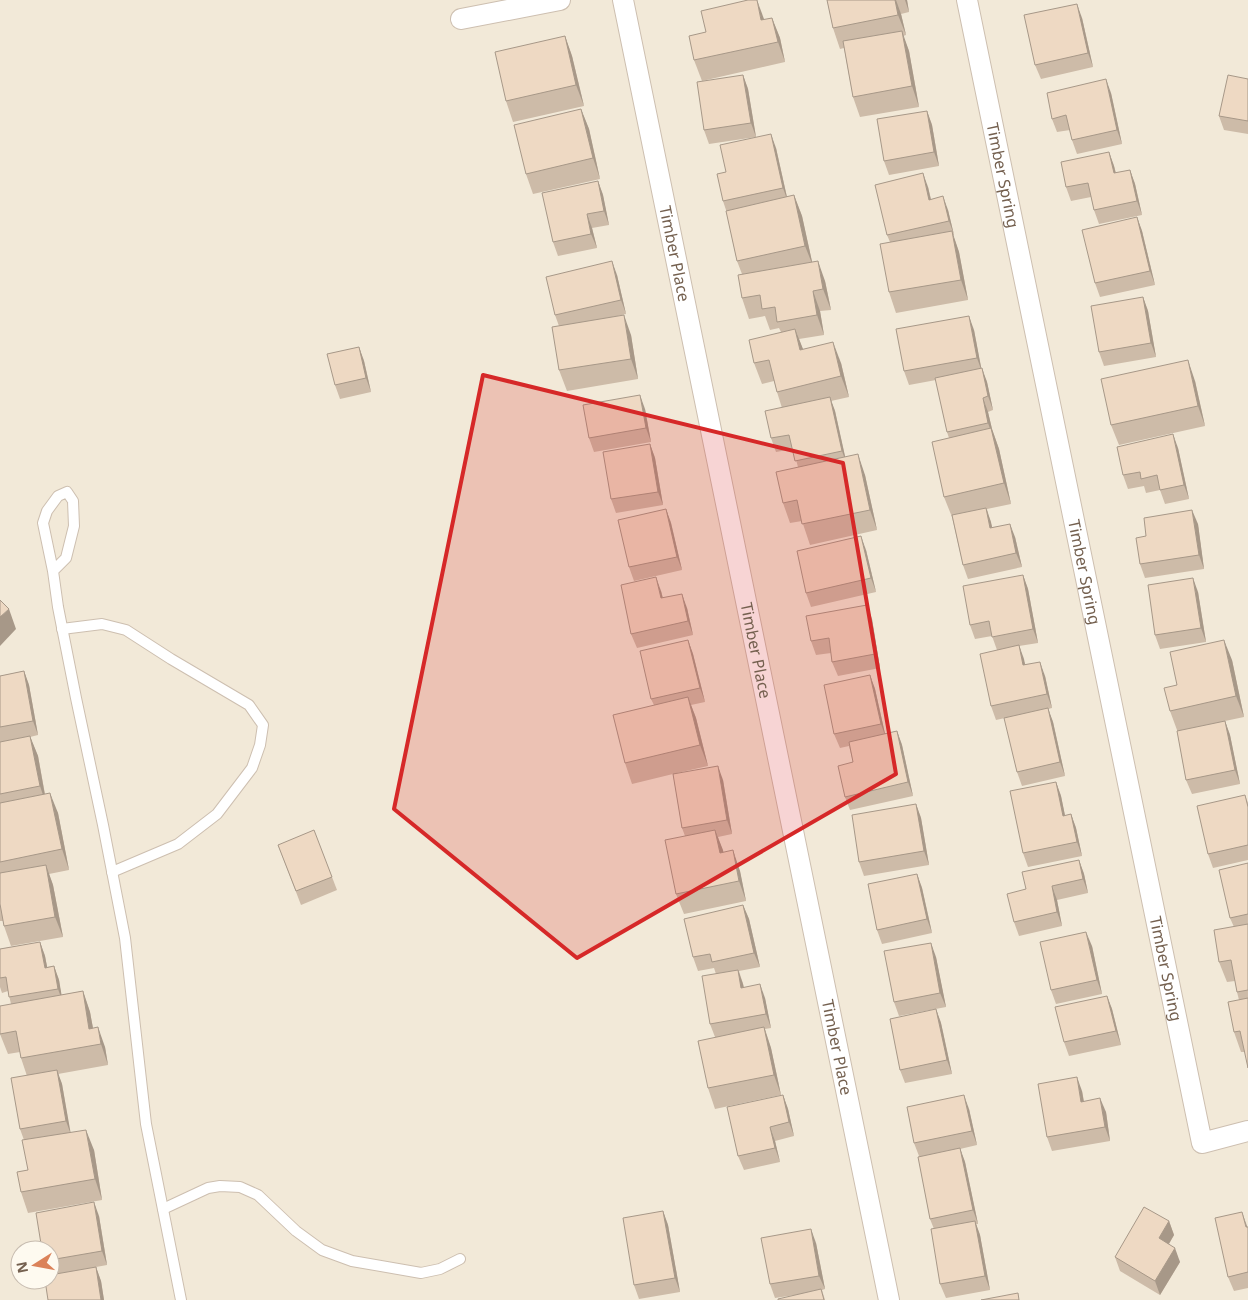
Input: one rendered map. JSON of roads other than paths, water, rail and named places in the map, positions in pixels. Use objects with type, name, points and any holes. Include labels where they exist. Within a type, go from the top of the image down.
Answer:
[{"type":"street","points":[[462,20],[560,0]]},
{"type":"street","name":"Timber Place","points":[[623,0],[889,1300]]},
{"type":"street","name":"Timber Spring","points":[[967,0],[1202,1143],[1248,1131]]},
{"type":"lane","points":[[53,571],[66,558],[74,526],[73,501],[67,492],[58,496],[47,511],[43,523],[62,629],[124,938],[146,1124],[181,1300]]},
{"type":"lane","points":[[62,629],[102,624],[126,630],[249,705],[263,725],[260,745],[252,768],[217,814],[178,844],[112,872]]},
{"type":"lane","points":[[163,1208],[208,1188],[220,1186],[240,1187],[258,1195],[296,1231],[322,1250],[352,1261],[421,1273],[440,1269],[460,1259]]}]
